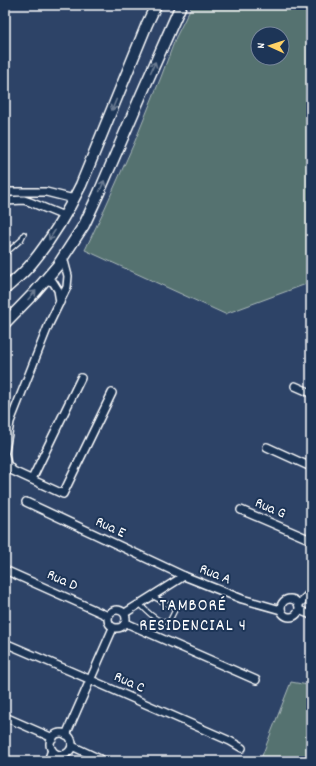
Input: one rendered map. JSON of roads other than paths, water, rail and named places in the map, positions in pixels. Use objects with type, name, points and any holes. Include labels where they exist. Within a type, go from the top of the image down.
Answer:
[{"type":"main road","points":[[5,289],[31,264],[43,249],[74,199],[156,5]]},
{"type":"main road","points":[[5,323],[58,265],[84,225],[181,5]]},
{"type":"street","points":[[5,192],[46,192],[74,199]]},
{"type":"street","points":[[24,200],[34,192]]},
{"type":"street","points":[[5,201],[24,200],[64,216]]},
{"type":"street","points":[[5,451],[10,422],[49,324],[67,287],[68,276],[63,257]]},
{"type":"street","points":[[44,280],[52,282],[58,290],[60,302]]},
{"type":"street","points":[[32,480],[81,378]]},
{"type":"street","points":[[296,386],[311,393]]},
{"type":"street","points":[[5,455],[7,464],[13,470],[63,494],[112,394]]},
{"type":"street","points":[[267,447],[311,467]]},
{"type":"street","name":"Rua E","points":[[26,502],[184,576]]},
{"type":"street","name":"Rua G","points":[[241,510],[311,540]]},
{"type":"street","name":"Rua D","points":[[5,570],[108,616]]},
{"type":"street","name":"Rua A","points":[[125,613],[184,576],[242,599],[281,610]]},
{"type":"street","points":[[311,590],[299,607],[296,615],[290,617],[284,615],[281,610],[282,604],[286,599],[292,598],[297,601],[299,607],[311,615]]},
{"type":"street","points":[[120,610],[125,613],[127,618],[126,623],[121,628],[113,628],[109,624],[108,616],[112,611],[120,610]]},
{"type":"street","points":[[126,623],[256,680]]},
{"type":"street","points":[[66,734],[113,628]]},
{"type":"street","name":"Rua C","points":[[5,643],[230,741],[242,748]]},
{"type":"street","points":[[5,717],[53,738]]},
{"type":"street","points":[[48,761],[52,750],[51,744],[53,738],[60,733],[66,734],[72,740],[72,746],[64,761]]},
{"type":"street","points":[[72,746],[104,761]]},
{"type":"street","points":[[52,750],[60,755],[67,753]]},
{"type":"lane","points":[[5,254],[21,240],[24,234]]},
{"type":"lane","points":[[140,604],[149,614],[164,622],[170,622],[175,610],[174,608],[152,596]]},
{"type":"district","name":"TAMBORÉ RESIDENCIAL 4","points":[[193,617]]}]
